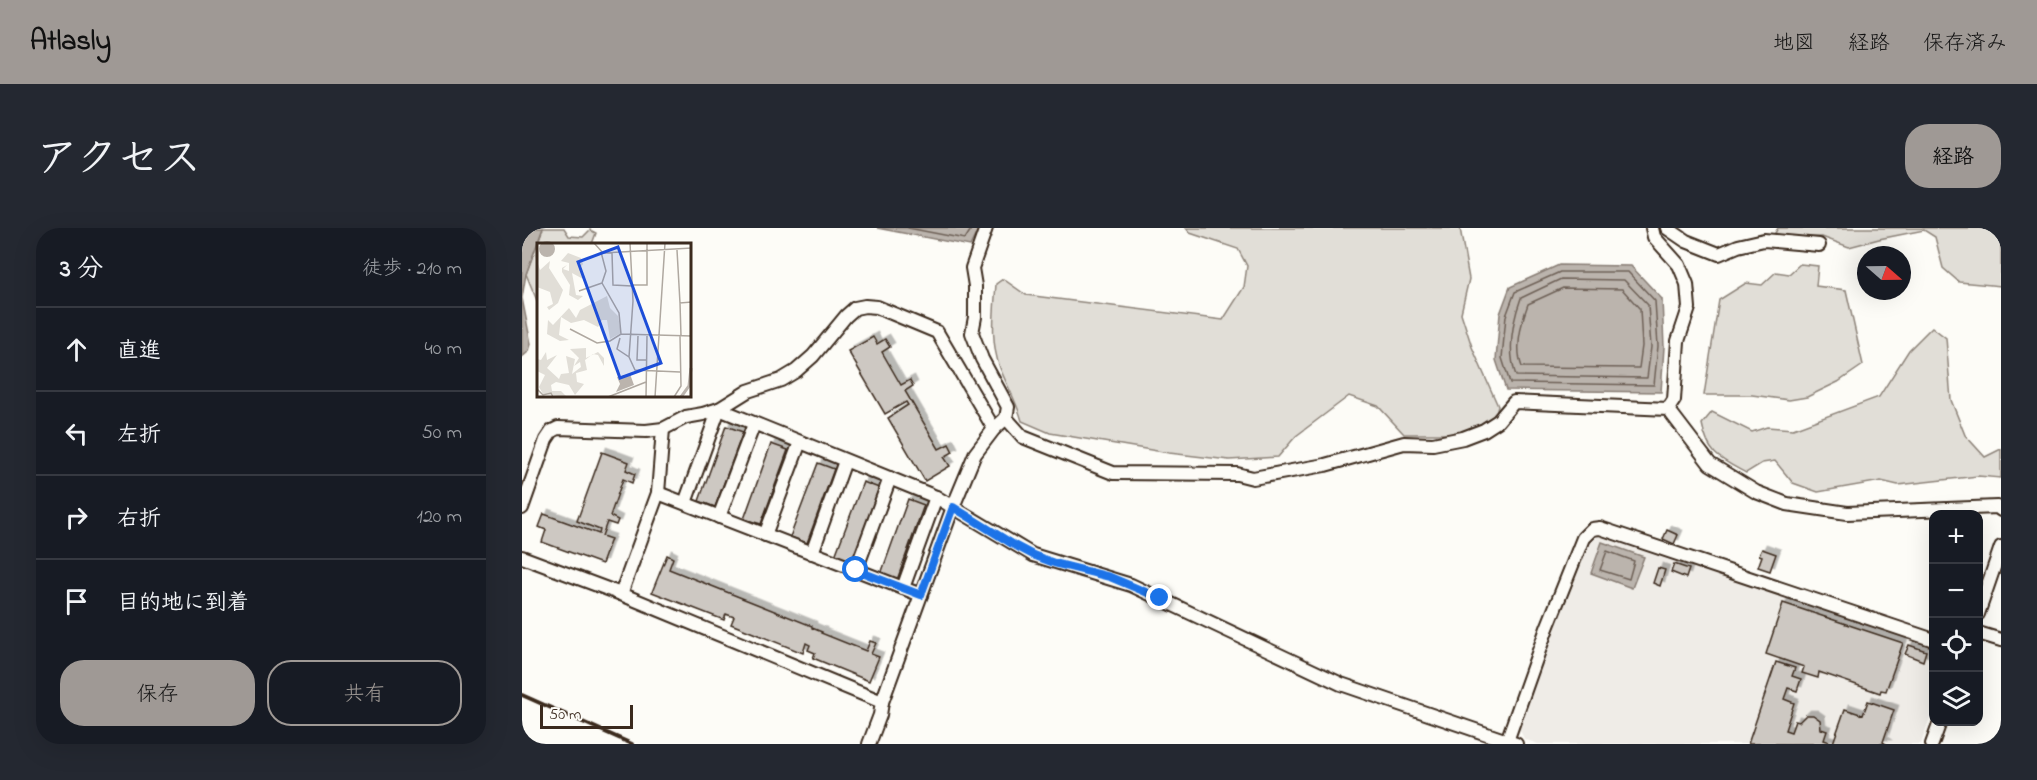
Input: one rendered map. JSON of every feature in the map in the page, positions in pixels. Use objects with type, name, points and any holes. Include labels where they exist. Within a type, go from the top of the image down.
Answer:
[{"type":"street","points":[[869,744],[953,507],[975,454],[994,429],[1006,418],[1008,407],[982,359],[972,333],[975,296],[972,268],[986,228]]},
{"type":"street","points":[[1652,228],[1654,237],[1679,265],[1687,284],[1689,308],[1678,341],[1674,400],[1668,409]]},
{"type":"street","points":[[1667,228],[1686,241],[1719,254],[1738,246],[1764,240],[1819,245]]},
{"type":"street","points":[[522,508],[546,440],[552,431],[558,428],[646,431],[663,429],[686,417],[719,409],[748,391],[781,380],[796,371],[813,356],[846,316],[855,308],[865,306],[877,307],[937,332],[994,429]]},
{"type":"street","points":[[1006,418],[1023,437],[1113,473],[1236,474],[1253,478],[1325,465],[1404,444],[1433,444],[1463,438],[1484,430],[1498,421],[1514,402],[1668,409]]},
{"type":"street","points":[[719,409],[936,497],[1033,555],[1131,585],[1296,665],[1341,684],[1513,743],[1547,628],[1583,538],[1592,529],[1600,528],[1929,638]]},
{"type":"street","points":[[685,503],[719,409]]},
{"type":"street","points":[[1668,409],[1710,464],[1756,492],[1787,504],[1847,513],[1997,507],[2001,510]]},
{"type":"street","points":[[719,517],[754,424]]},
{"type":"street","points":[[621,594],[658,493],[663,429]]},
{"type":"street","points":[[765,535],[800,442]]},
{"type":"street","points":[[812,553],[845,461]]},
{"type":"street","points":[[856,570],[890,478]]},
{"type":"street","points":[[658,493],[921,595]]},
{"type":"street","points":[[903,588],[936,497]]},
{"type":"street","points":[[1983,599],[2001,547]]},
{"type":"street","points":[[522,557],[621,594],[882,702]]},
{"type":"street","points":[[1983,635],[2001,640]]},
{"type":"street","points":[[1932,744],[1939,726]]},
{"type":"shaded area","points":[[543,228],[564,228],[569,236],[583,237],[590,230],[596,233],[592,243],[537,243]]},
{"type":"shaded area","points":[[1186,228],[1460,228],[1469,279],[1461,313],[1472,347],[1498,406],[1495,418],[1480,430],[1450,434],[1404,434],[1378,406],[1349,396],[1296,436],[1278,457],[1229,460],[1169,453],[1050,433],[1022,421],[1000,368],[995,348],[996,284],[1003,279],[1026,295],[1223,320],[1244,287],[1247,266],[1238,249],[1190,233]]},
{"type":"shaded area","points":[[1778,228],[2001,228],[2001,286],[1959,282],[1943,268],[1935,237],[1924,230],[1849,247],[1822,237],[1787,238],[1775,233]]},
{"type":"shaded area","points":[[537,244],[537,301],[526,274]]},
{"type":"shaded area","points":[[1800,264],[1818,266],[1816,286],[1846,290],[1863,365],[1838,382],[1807,397],[1789,400],[1752,395],[1704,395],[1719,300],[1746,283],[1762,285],[1776,272],[1789,274]]},
{"type":"shaded area","points":[[1932,327],[1946,338],[1951,400],[1965,435],[1985,457],[2001,449],[2001,478],[1978,476],[1898,485],[1881,481],[1818,492],[1793,483],[1775,461],[1762,463],[1746,473],[1722,460],[1708,443],[1702,424],[1712,412],[1752,432],[1767,427],[1793,429],[1879,397],[1909,350]]},
{"type":"shaded area","points":[[1607,532],[1929,643],[1929,720],[1921,744],[1538,744],[1524,739],[1519,728],[1556,615],[1590,541]]},
{"type":"water","points":[[522,228],[543,228],[526,274],[522,298]]},
{"type":"water","points":[[877,228],[979,228],[970,246]]},
{"type":"water","points":[[1559,265],[1631,266],[1662,299],[1664,347],[1661,392],[1506,390],[1496,360],[1500,314],[1510,287]]},
{"type":"water","points":[[522,298],[531,344],[529,351],[522,357]]},
{"type":"water","points":[[1602,542],[1644,557],[1632,588],[1591,573]]},
{"type":"building","points":[[873,337],[877,344],[885,339],[890,347],[882,352],[901,385],[910,380],[913,386],[905,391],[939,449],[949,444],[953,452],[944,457],[950,466],[925,481],[888,418],[908,405],[906,402],[885,414],[848,351]]},
{"type":"building","points":[[726,426],[743,432],[715,507],[699,501]]},
{"type":"building","points":[[771,444],[788,450],[761,524],[744,519]]},
{"type":"building","points":[[602,452],[629,462],[626,470],[635,474],[632,483],[623,479],[610,516],[618,520],[616,525],[607,522],[602,536],[611,539],[602,564],[542,542],[546,530],[539,527],[544,514],[599,534],[600,530],[577,521]]},
{"type":"building","points":[[818,463],[834,469],[807,543],[790,537]]},
{"type":"building","points":[[863,482],[879,488],[852,562],[835,556]]},
{"type":"building","points":[[908,499],[924,505],[897,580],[881,574]]},
{"type":"building","points":[[1667,530],[1678,535],[1674,544],[1663,539]]},
{"type":"building","points":[[1762,549],[1776,554],[1770,571],[1758,567]]},
{"type":"building","points":[[667,555],[673,558],[669,569],[812,626],[821,633],[866,651],[870,641],[876,643],[871,654],[879,657],[869,681],[813,658],[815,653],[808,650],[810,645],[806,643],[803,653],[731,624],[734,617],[726,614],[724,620],[652,592]]},
{"type":"building","points":[[1674,564],[1689,569],[1686,578],[1671,572]]},
{"type":"building","points":[[1658,568],[1665,570],[1660,586],[1653,583]]},
{"type":"building","points":[[1783,603],[1903,643],[1886,691],[1881,690],[1880,693],[1819,672],[1818,678],[1802,673],[1804,667],[1766,654]]},
{"type":"building","points":[[1909,645],[1926,651],[1923,661],[1905,654]]},
{"type":"building","points":[[1776,662],[1795,668],[1792,676],[1801,679],[1797,691],[1788,688],[1784,699],[1794,703],[1785,730],[1791,732],[1795,721],[1799,722],[1806,715],[1813,715],[1820,720],[1821,729],[1827,731],[1824,740],[1833,743],[1845,709],[1863,715],[1868,701],[1894,710],[1883,742],[1886,744],[1748,744]]},
{"type":"railway","points":[[522,695],[632,744]]},
{"type":"route","points":[[856,570],[921,595],[953,507],[1033,555],[1054,563],[1110,577],[1160,598]]}]
